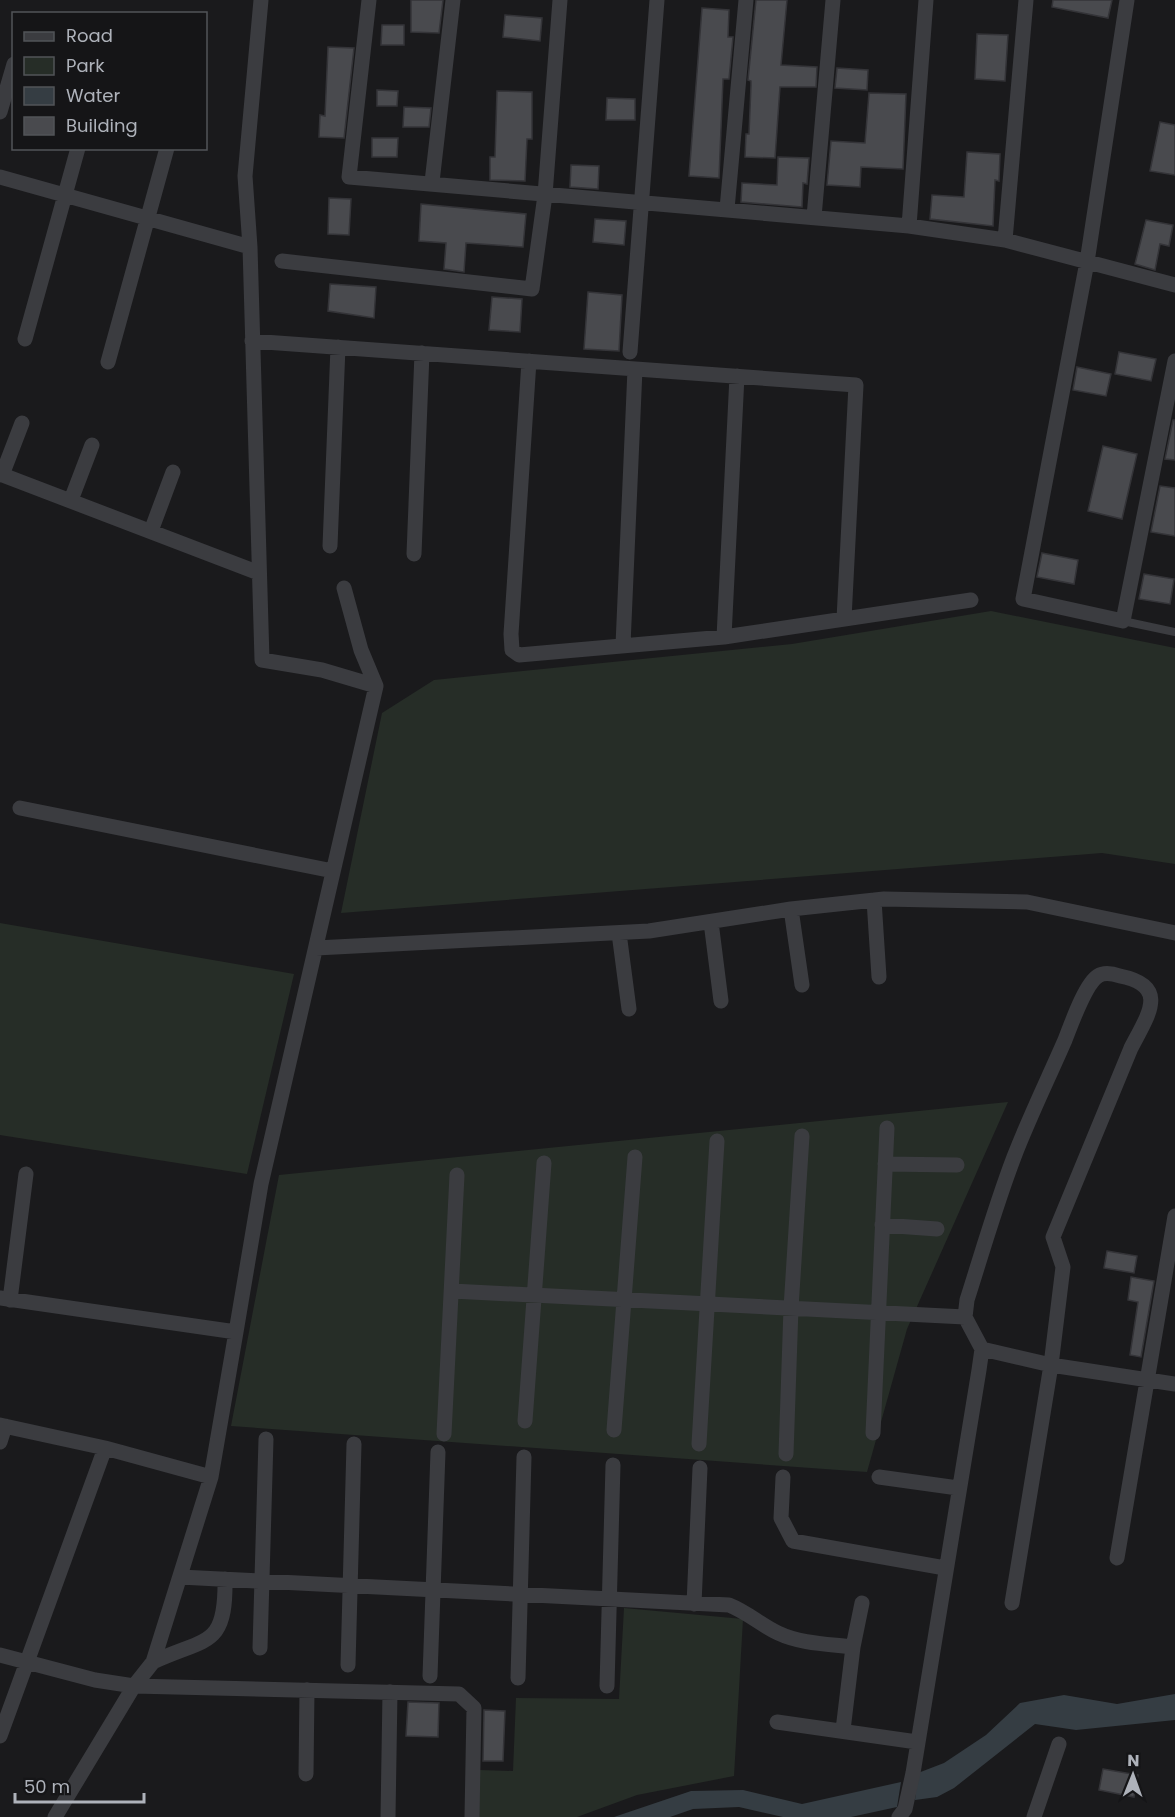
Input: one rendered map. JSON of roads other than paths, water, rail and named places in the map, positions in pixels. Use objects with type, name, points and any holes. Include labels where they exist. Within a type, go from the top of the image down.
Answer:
[{"type":"street","points":[[261,0],[245,176],[250,247],[262,660],[321,670],[376,686]]},
{"type":"street","points":[[369,0],[349,177],[432,182],[545,195],[909,226],[1005,240],[1175,285]]},
{"type":"street","points":[[432,182],[453,0]]},
{"type":"street","points":[[282,261],[532,289],[545,195],[560,0]]},
{"type":"street","points":[[630,352],[657,0]]},
{"type":"street","points":[[727,209],[746,0]]},
{"type":"street","points":[[814,217],[833,0]]},
{"type":"street","points":[[909,226],[926,0]]},
{"type":"street","points":[[1005,240],[1026,0]]},
{"type":"street","points":[[1127,0],[1087,262],[1023,599],[1123,621],[1175,361]]},
{"type":"street","points":[[0,112],[12,71]]},
{"type":"street","points":[[25,339],[67,195],[78,150]]},
{"type":"street","points":[[108,362],[166,150]]},
{"type":"street","points":[[0,177],[250,247]]},
{"type":"street","points":[[252,341],[856,385],[844,619]]},
{"type":"street","points":[[330,546],[338,347]]},
{"type":"street","points":[[414,554],[422,353]]},
{"type":"street","points":[[529,361],[512,650],[519,655],[724,637],[971,600]]},
{"type":"street","points":[[623,645],[635,369]]},
{"type":"street","points":[[724,637],[737,376]]},
{"type":"street","points":[[22,423],[1,474],[259,573]]},
{"type":"street","points":[[71,500],[92,445]]},
{"type":"street","points":[[151,531],[173,472]]},
{"type":"street","points":[[55,1817],[134,1686],[153,1662],[211,1477],[261,1184],[376,686],[361,650],[344,588]]},
{"type":"street","points":[[20,808],[333,871]]},
{"type":"street","points":[[316,948],[619,933],[874,900],[1027,902],[1175,933]]},
{"type":"street","points":[[874,900],[879,976]]},
{"type":"street","points":[[791,909],[802,985]]},
{"type":"street","points":[[711,922],[721,1001]]},
{"type":"street","points":[[619,933],[629,1009]]},
{"type":"street","points":[[902,1813],[913,1773],[982,1349],[965,1317],[967,1300],[1013,1158],[1079,1006],[1096,976],[1104,973],[1146,985],[1150,991],[1150,1001],[1144,1024],[1131,1047],[1053,1237],[1063,1267],[1051,1365],[1012,1603]]},
{"type":"street","points":[[873,1433],[887,1128]]},
{"type":"street","points":[[786,1454],[791,1308],[802,1136]]},
{"type":"street","points":[[699,1444],[717,1142]]},
{"type":"street","points":[[614,1430],[635,1157]]},
{"type":"street","points":[[525,1421],[544,1163]]},
{"type":"street","points":[[885,1164],[957,1165]]},
{"type":"street","points":[[26,1174],[5,1299],[236,1332]]},
{"type":"street","points":[[444,1434],[457,1174]]},
{"type":"street","points":[[1117,1558],[1175,1216]]},
{"type":"street","points":[[882,1225],[937,1228]]},
{"type":"street","points":[[452,1291],[965,1317]]},
{"type":"street","points":[[982,1349],[1051,1365],[1175,1384]]},
{"type":"street","points":[[0,1442],[2,1426],[105,1448],[211,1477]]},
{"type":"street","points":[[260,1648],[266,1439]]},
{"type":"street","points":[[348,1665],[354,1444]]},
{"type":"street","points":[[0,1736],[105,1448]]},
{"type":"street","points":[[430,1676],[438,1452]]},
{"type":"street","points":[[518,1678],[524,1457]]},
{"type":"street","points":[[608,1686],[613,1465]]},
{"type":"street","points":[[694,1604],[700,1468]]},
{"type":"street","points":[[783,1477],[781,1518],[793,1541],[945,1568]]},
{"type":"street","points":[[879,1477],[958,1488]]},
{"type":"street","points":[[180,1577],[729,1605],[742,1610],[779,1634],[804,1641],[853,1647]]},
{"type":"street","points":[[153,1662],[208,1639],[222,1625],[225,1579]]},
{"type":"street","points":[[843,1730],[853,1647],[862,1603]]},
{"type":"street","points":[[0,1655],[95,1680],[134,1686],[459,1694],[474,1708],[471,1817]]},
{"type":"street","points":[[306,1774],[307,1690]]},
{"type":"street","points":[[388,1817],[390,1692]]},
{"type":"street","points":[[777,1722],[917,1742]]},
{"type":"street","points":[[1035,1817],[1059,1744]]},
{"type":"lane","points":[[1123,621],[1175,632]]},
{"type":"water","points":[[1175,1694],[1175,1720],[1076,1730],[1035,1724],[954,1788],[937,1797],[915,1800],[918,1773],[944,1763],[986,1735],[1020,1703],[1064,1695],[1117,1704]]},
{"type":"water","points":[[901,1782],[897,1807],[851,1817],[783,1817],[739,1807],[693,1809],[670,1817],[614,1817],[691,1791],[743,1790],[802,1804]]}]
